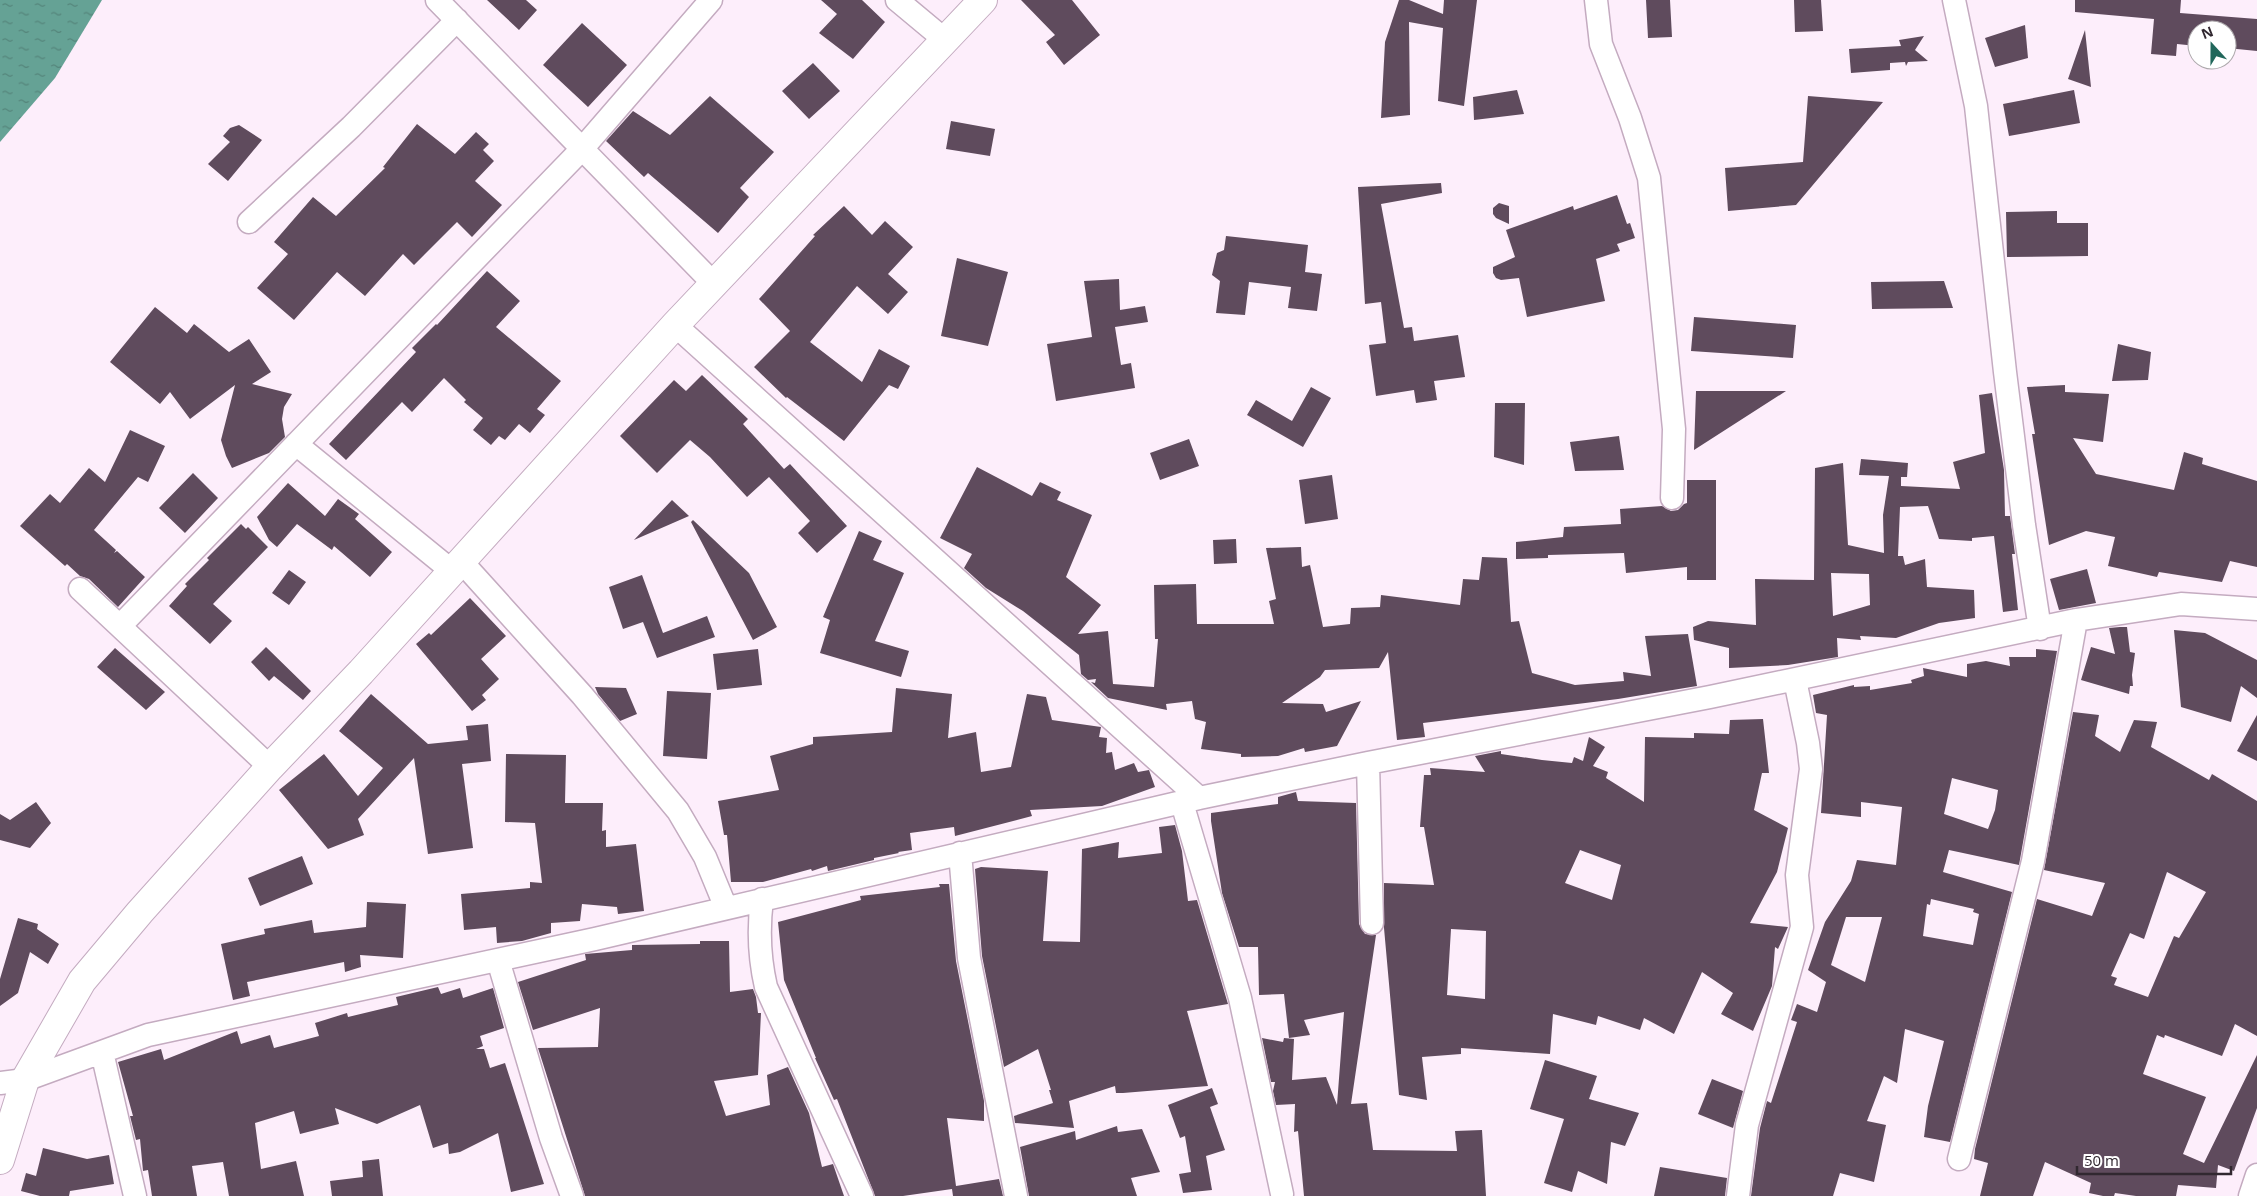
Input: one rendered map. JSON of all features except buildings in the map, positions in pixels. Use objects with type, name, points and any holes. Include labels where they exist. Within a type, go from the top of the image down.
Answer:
[{"type":"street","points":[[120,626],[582,149],[712,0]]},
{"type":"street","points":[[897,0],[945,40]]},
{"type":"street","points":[[0,1160],[12,1082],[82,981],[140,912],[270,767],[361,672],[675,325],[983,0]]},
{"type":"street","points":[[1596,0],[1601,44],[1630,118],[1649,178],[1674,429],[1672,498]]},
{"type":"street","points":[[1954,0],[1976,106],[2006,381],[2024,525],[2040,628]]},
{"type":"street","points":[[250,222],[350,127],[447,7],[714,284]]},
{"type":"street","points":[[675,325],[1191,800],[1240,998],[1282,1194]]},
{"type":"street","points":[[296,444],[457,566],[582,695],[694,834],[706,857],[726,908]]},
{"type":"street","points":[[80,589],[270,767]]},
{"type":"street","points":[[12,1082],[148,1035],[498,960],[1191,800],[1368,763],[1795,680],[2076,620],[2181,604],[2257,609]]},
{"type":"street","points":[[1959,1159],[2033,861],[2076,620]]},
{"type":"street","points":[[1738,1196],[1747,1125],[1802,928],[1797,875],[1811,769],[1808,743],[1795,680]]},
{"type":"street","points":[[1368,763],[1372,923]]},
{"type":"street","points":[[960,854],[969,958],[1016,1196]]},
{"type":"street","points":[[762,899],[758,931],[760,959],[766,988],[862,1196]]},
{"type":"street","points":[[498,960],[552,1138],[572,1196]]},
{"type":"street","points":[[102,1052],[135,1196]]},
{"type":"street","points":[[2250,1196],[2257,1175]]},
{"type":"water","points":[[0,0],[102,0],[55,78],[0,142]]}]
